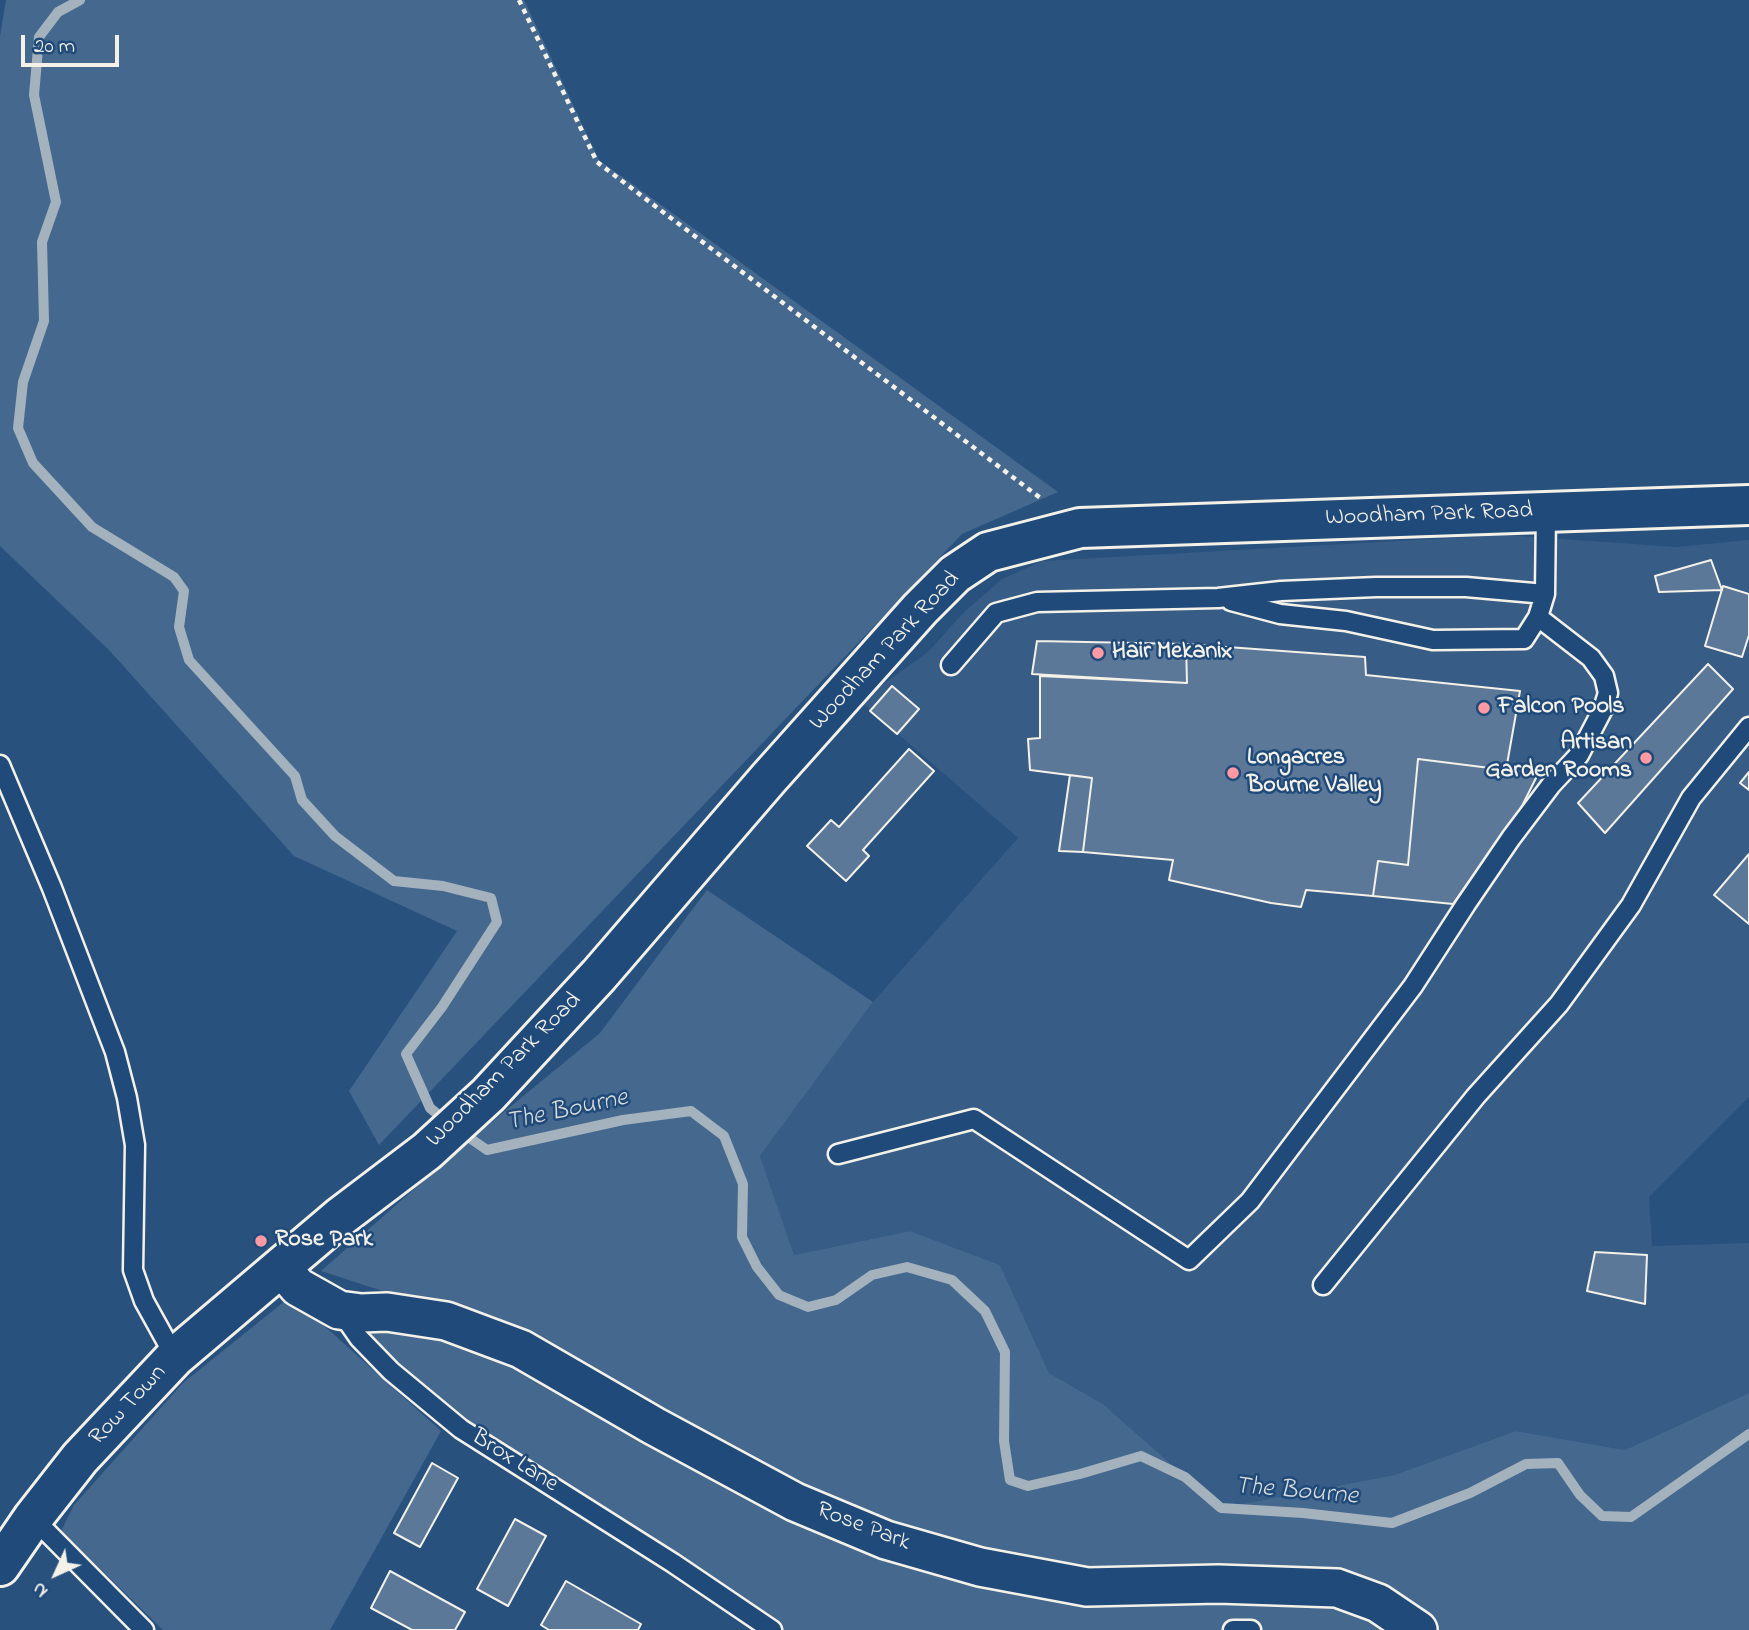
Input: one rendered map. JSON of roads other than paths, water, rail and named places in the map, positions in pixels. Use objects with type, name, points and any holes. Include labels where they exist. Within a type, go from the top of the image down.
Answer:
[{"type":"street","name":"Woodham Park Road","points":[[281,1267],[340,1217],[427,1151],[488,1095],[599,975],[774,772],[920,609],[955,574],[988,552],[1080,528],[1749,505]]},
{"type":"street","name":"Row Town","points":[[0,1566],[80,1458],[175,1357],[281,1267]]},
{"type":"street","name":"Brox Lane","points":[[281,1267],[298,1287],[339,1310]]},
{"type":"street","name":"Rose Park","points":[[339,1310],[387,1312],[446,1321],[521,1349],[654,1426],[795,1502],[886,1540],[980,1567],[1087,1587],[1218,1584],[1337,1588],[1378,1603],[1418,1630]]},
{"type":"lane","points":[[1218,598],[1280,614],[1346,621],[1433,640],[1524,639],[1538,617],[1545,594],[1546,511]]},
{"type":"lane","points":[[951,665],[996,612],[1037,601],[1218,598],[1376,587],[1466,587],[1545,594]]},
{"type":"lane","points":[[838,1154],[974,1119],[1189,1260],[1250,1200],[1413,986],[1511,838],[1551,785],[1579,755],[1608,693],[1604,676],[1591,658],[1538,617]]},
{"type":"lane","points":[[1323,1285],[1476,1096],[1559,1004],[1631,905],[1691,798],[1749,727]]},
{"type":"lane","points":[[0,765],[52,888],[116,1052],[135,1145],[133,1270],[144,1301],[175,1357]]},
{"type":"lane","name":"Brox Lane","points":[[339,1310],[359,1338],[391,1371],[461,1429],[673,1563],[772,1630]]},
{"type":"lane","points":[[33,1518],[144,1630]]},
{"type":"lane","points":[[1233,1630],[1251,1630]]},
{"type":"waterway","name":"The Bourne","points":[[80,0],[58,12],[39,37],[34,95],[56,202],[42,242],[44,321],[23,382],[18,428],[33,463],[92,527],[174,577],[184,591],[179,627],[189,660],[295,776],[302,800],[335,836],[394,881],[443,886],[491,898],[497,922],[442,1007],[406,1054],[430,1108],[446,1121]]},
{"type":"waterway","name":"The Bourne","points":[[461,1132],[487,1150],[623,1120],[691,1111],[724,1136],[743,1184],[742,1237],[757,1267],[779,1295],[808,1307],[836,1300],[872,1275],[907,1267],[952,1280],[985,1311],[1005,1352],[1004,1441],[1010,1480],[1028,1486],[1141,1456],[1185,1477],[1221,1508],[1303,1513],[1392,1523],[1470,1493],[1526,1464],[1558,1463],[1580,1495],[1602,1516],[1631,1517],[1749,1434]]},
{"type":"place","name":"Hair Mekanix","points":[[1098,653]]},
{"type":"place","name":"Falcon Pools","points":[[1484,708]]},
{"type":"place","name":"Artisan Garden Rooms","points":[[1646,758]]},
{"type":"place","name":"Longacres Bourne Valley","points":[[1233,773]]},
{"type":"place","name":"Rose Park","points":[[261,1241]]}]
